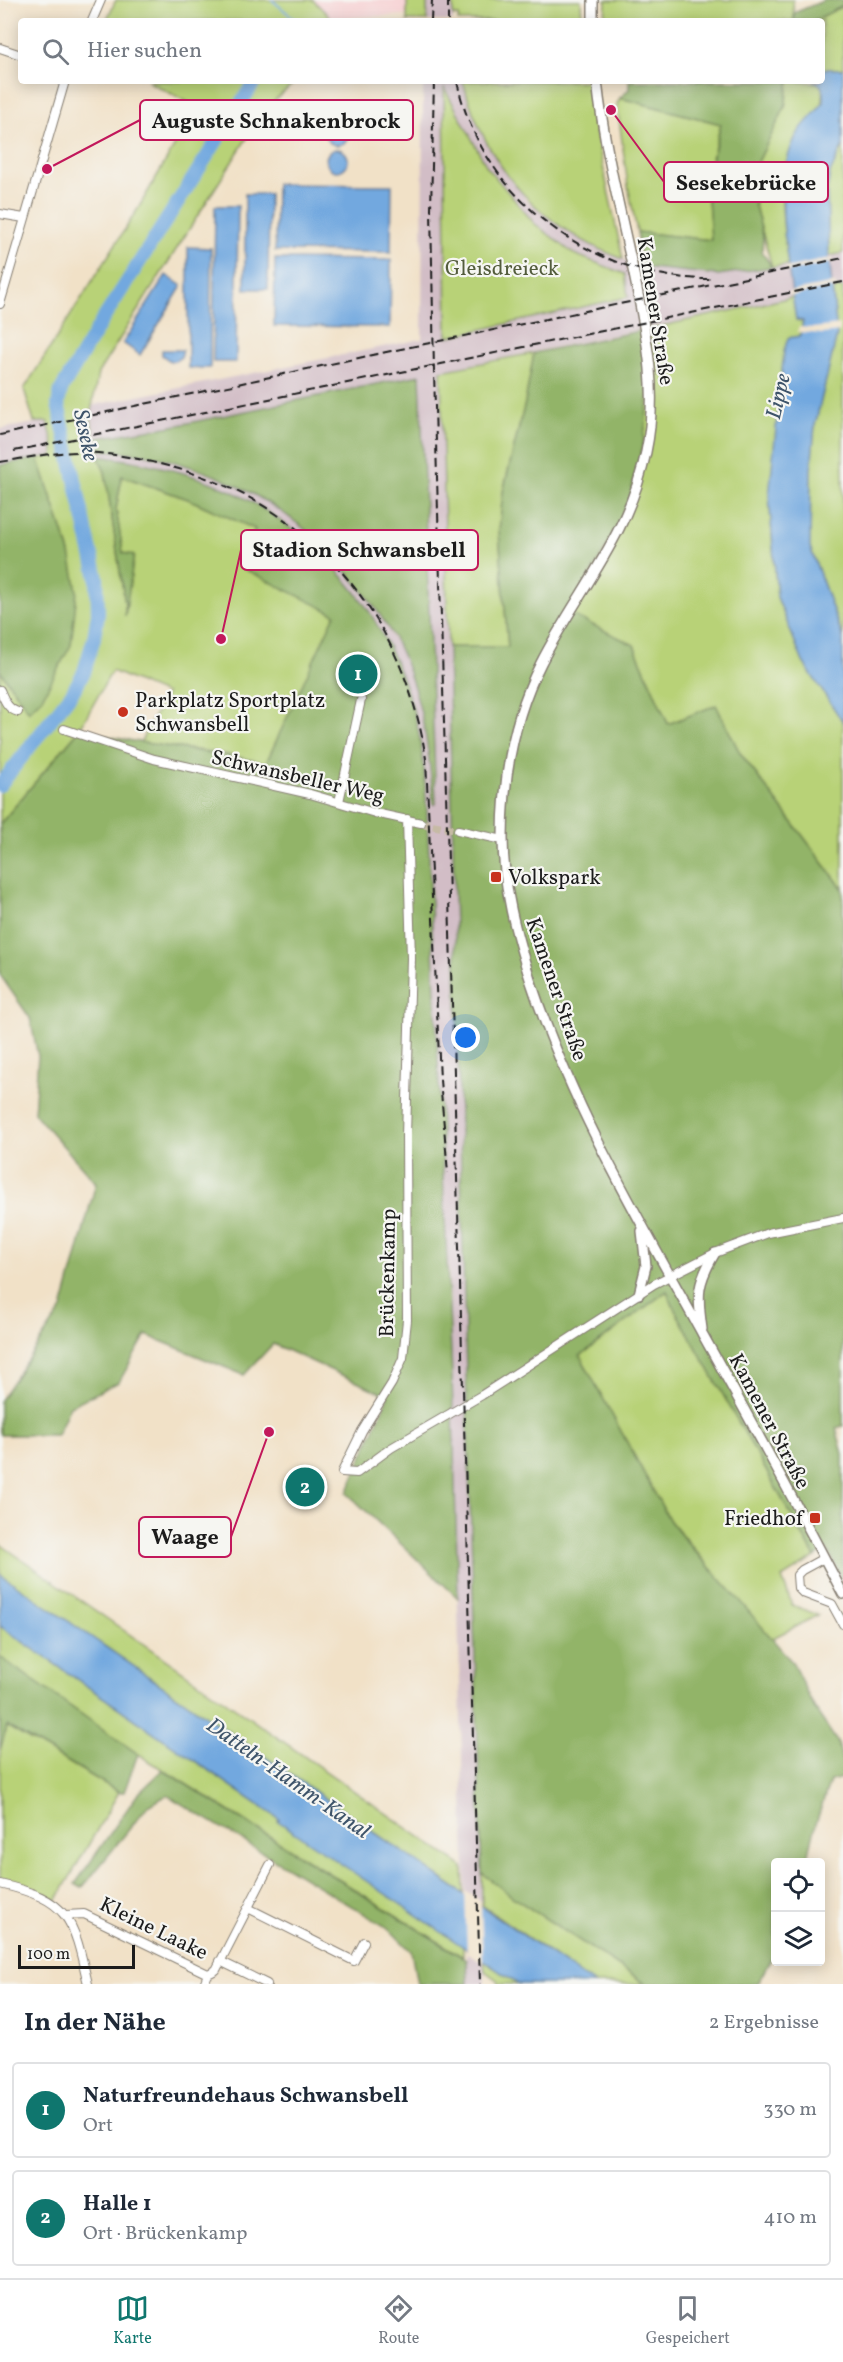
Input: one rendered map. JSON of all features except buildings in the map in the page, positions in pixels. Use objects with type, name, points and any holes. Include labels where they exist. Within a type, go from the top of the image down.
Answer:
[{"type":"main road","points":[[593,0],[593,18]]},
{"type":"main road","name":"Kamener Straße","points":[[597,84],[606,140],[646,332],[652,393],[651,419],[641,475],[623,523],[542,662],[516,726],[509,761],[503,840],[505,876],[513,916],[538,1003],[574,1090],[641,1223],[843,1594]]},
{"type":"main road","points":[[639,1294],[646,1266],[641,1223]]},
{"type":"main road","points":[[703,1334],[698,1302],[699,1284],[715,1253]]},
{"type":"street","points":[[93,18],[101,0]]},
{"type":"street","points":[[0,48],[18,54]]},
{"type":"street","points":[[0,304],[64,84]]},
{"type":"street","points":[[0,214],[24,218]]},
{"type":"street","points":[[0,690],[12,711],[18,712]]},
{"type":"street","points":[[339,802],[362,700]]},
{"type":"street","name":"Schwansbeller Weg","points":[[64,729],[154,759],[421,823]]},
{"type":"street","name":"Brückenkamp","points":[[407,819],[411,958],[406,1136],[407,1320],[403,1358],[392,1383],[362,1431],[342,1472],[357,1473],[392,1448],[482,1395],[639,1294],[715,1253],[777,1230],[843,1218]]},
{"type":"street","points":[[458,830],[503,840]]},
{"type":"street","points":[[824,1558],[797,1575],[798,1588],[803,1593],[832,1604],[843,1624]]},
{"type":"street","name":"Kleine Laake","points":[[66,1915],[84,1914],[208,1974],[216,1970],[270,1865]]},
{"type":"street","points":[[0,1884],[36,1893],[58,1906],[66,1915],[75,1933],[88,1984]]},
{"type":"street","points":[[248,1908],[354,1961],[363,1942]]},
{"type":"street","name":"Kleine Laake","points":[[220,1962],[267,1984]]},
{"type":"street","points":[[204,1984],[208,1974]]},
{"type":"shaded area","points":[[313,0],[407,0],[407,15],[338,18],[329,16]]},
{"type":"shaded area","points":[[427,0],[453,0],[453,18],[427,18]]},
{"type":"shaded area","points":[[423,84],[464,84],[470,107],[526,200],[561,226],[607,253],[642,267],[718,275],[843,254],[843,287],[441,371],[466,1373],[485,1984],[468,1984],[449,1275],[441,1161],[427,814],[423,760],[413,708],[396,663],[376,621],[350,585],[312,547],[274,516],[218,485],[137,461],[98,456],[98,450],[147,455],[226,481],[277,509],[318,540],[357,584],[379,614],[403,656],[420,703],[431,771],[433,804],[436,804],[420,375],[179,425],[96,438],[90,412],[94,405],[422,339]],"holes":[[[445,89],[487,167],[534,223],[574,254],[625,274],[517,320],[447,336]]]},
{"type":"shaded area","points":[[48,421],[53,443],[53,457],[0,465],[0,429]]},
{"type":"green space","points":[[116,0],[313,0],[329,16],[329,18],[107,18]]},
{"type":"green space","points":[[407,0],[427,0],[427,18],[407,18]]},
{"type":"green space","points":[[453,0],[581,0],[582,18],[459,18],[459,16],[453,16]]},
{"type":"green space","points":[[606,0],[793,0],[794,18],[605,18]]},
{"type":"green space","points":[[825,0],[843,0],[843,6],[819,18],[794,18],[794,13]]},
{"type":"green space","points":[[843,6],[843,69],[825,69],[825,18],[819,18]]},
{"type":"green space","points":[[153,84],[293,84],[266,108],[98,373],[91,416],[105,472],[125,605],[134,555],[123,554],[116,509],[122,476],[188,499],[255,529],[239,566],[336,614],[266,763],[219,753],[140,743],[166,694],[112,671],[79,730],[0,824],[0,671],[29,711],[70,553],[38,458],[53,456],[53,443],[48,422],[34,422],[24,389],[139,207],[197,107]]},
{"type":"green space","points":[[464,84],[588,84],[591,111],[623,259],[593,246],[566,230],[520,191],[486,141]]},
{"type":"green space","points":[[629,84],[789,84],[785,107],[757,164],[755,206],[763,236],[762,252],[772,267],[718,275],[642,267],[637,232],[711,240],[708,200],[711,162],[721,124],[620,98],[629,89]]},
{"type":"green space","points":[[789,84],[819,84],[823,100],[819,110],[789,154],[785,167],[782,195],[788,265],[772,267],[755,206],[757,164],[785,107]]},
{"type":"green space","name":"Gleisdreieck","points":[[444,87],[487,167],[534,223],[574,254],[625,274],[628,297],[447,337]]},
{"type":"green space","points":[[620,98],[721,124],[711,162],[708,200],[712,240],[637,232],[617,104]]},
{"type":"green space","points":[[843,145],[843,253],[829,256],[827,191],[830,173]]},
{"type":"green space","points":[[837,288],[843,288],[843,638],[810,547],[811,470],[815,425],[837,335],[833,292]]},
{"type":"green space","points":[[793,297],[796,320],[803,321],[769,496],[777,597],[803,662],[843,722],[843,889],[740,753],[716,706],[668,724],[634,645],[567,613],[644,330]]},
{"type":"green space","points":[[644,330],[649,392],[643,446],[629,500],[611,538],[568,613],[634,645],[668,724],[716,705],[740,753],[843,889],[843,1426],[836,1428],[843,1454],[843,1580],[827,1549],[815,1557],[674,1308],[667,1291],[580,1356],[670,1521],[792,1662],[815,1709],[838,1743],[843,1763],[843,1778],[830,1781],[816,1823],[808,1858],[771,1858],[771,1959],[757,1984],[646,1984],[514,1898],[482,1873],[466,1373],[448,647],[508,647],[499,531],[503,492],[525,403],[534,353]]},
{"type":"green space","points":[[534,353],[525,403],[503,492],[499,531],[508,648],[448,647],[441,371]]},
{"type":"green space","points":[[420,375],[436,804],[433,804],[430,767],[416,693],[403,657],[378,612],[328,551],[280,510],[238,486],[171,461],[142,454],[98,450],[96,438],[179,425]]},
{"type":"green space","points":[[98,456],[159,466],[203,479],[240,495],[285,524],[327,561],[362,602],[392,653],[412,706],[421,746],[427,814],[452,1375],[458,1598],[347,1493],[388,1396],[273,1344],[244,1375],[146,1335],[119,1382],[70,1406],[57,1435],[0,1435],[0,1400],[62,1309],[96,1183],[34,1113],[38,1056],[30,1018],[0,975],[0,824],[79,730],[125,740],[266,763],[335,614],[238,566],[255,529],[188,499],[122,476],[116,509],[123,553],[134,555],[125,616],[105,472]]},
{"type":"green space","points":[[38,458],[70,553],[77,591],[71,645],[42,698],[29,711],[0,671],[0,465]]},
{"type":"green space","points":[[667,1291],[674,1308],[815,1557],[782,1578],[792,1605],[818,1615],[771,1639],[670,1521],[580,1356]]},
{"type":"green space","points":[[0,1544],[463,1867],[464,1894],[0,1574]]},
{"type":"green space","points":[[0,1626],[278,1820],[463,1945],[463,1957],[138,1754],[0,1657]]},
{"type":"green space","points":[[0,1657],[138,1754],[124,1792],[119,1792],[7,1726],[0,1750]]},
{"type":"green space","points":[[6,1726],[119,1792],[56,1901],[39,1891],[0,1879],[0,1750]]},
{"type":"green space","points":[[163,1770],[467,1960],[468,1984],[417,1984],[411,1951],[388,1928],[167,1795],[147,1807],[82,1888],[75,1884],[137,1795]]},
{"type":"green space","points":[[482,1873],[514,1898],[646,1984],[594,1984],[482,1905]]},
{"type":"green space","points":[[484,1961],[518,1984],[498,1984],[497,1980],[485,1971]]},
{"type":"water","points":[[825,69],[843,69],[843,145],[830,173],[827,191],[829,256],[837,335],[815,425],[811,470],[810,547],[843,638],[843,722],[803,662],[777,597],[769,496],[784,351],[788,338],[800,336],[803,321],[796,320],[786,250],[783,225],[784,175],[789,152],[798,133],[824,101],[823,88],[819,84],[825,84]]},
{"type":"water","points":[[337,121],[345,125],[349,133],[345,141],[337,145],[329,141],[325,133],[329,125]]},
{"type":"water","points":[[333,149],[341,149],[348,156],[348,164],[341,171],[333,171],[326,164],[326,156]]},
{"type":"water","points":[[276,184],[392,185],[391,252],[275,251]]},
{"type":"water","points":[[245,194],[269,194],[268,289],[245,289]]},
{"type":"water","points":[[215,206],[238,206],[236,362],[213,362]]},
{"type":"water","points":[[188,247],[211,248],[210,368],[188,368]]},
{"type":"water","points":[[275,259],[391,260],[390,327],[274,326]]},
{"type":"water","points":[[166,275],[182,286],[140,355],[123,343]]},
{"type":"water","points":[[162,350],[183,350],[181,357],[170,361],[162,355]]},
{"type":"water","name":"Datteln-Hamm-Kanal","points":[[0,1574],[594,1984],[518,1984],[278,1821],[279,1819],[0,1626]]},
{"type":"pier","points":[[832,258],[833,262],[786,272],[786,268]]},
{"type":"pier","points":[[835,283],[836,287],[790,296],[789,292]]},
{"type":"pier","points":[[840,325],[840,332],[822,334],[798,332],[799,327]]},
{"type":"pier","points":[[465,1891],[481,1901],[483,1963],[467,1952]]},
{"type":"waterway","points":[[272,0],[293,18]]},
{"type":"waterway","name":"Seseke","points":[[0,785],[72,693],[84,672],[94,638],[98,613],[97,578],[58,404],[61,390],[100,324],[253,84]]},
{"type":"tunnel","points":[[421,823],[458,830]]},
{"type":"railway","points":[[431,18],[432,0]]},
{"type":"railway","points":[[448,0],[448,18]]},
{"type":"railway","points":[[434,84],[431,209],[434,372],[480,1984]]},
{"type":"railway","points":[[458,84],[470,123],[491,162],[517,196],[550,225],[586,248],[627,266],[669,276],[713,279]]},
{"type":"railway","points":[[0,435],[391,351],[843,258]]},
{"type":"railway","points":[[14,451],[843,282]]},
{"type":"railway","points":[[0,462],[61,453],[106,454],[130,457],[179,469],[228,487],[272,511],[311,541],[346,576],[374,616],[398,661],[415,708],[426,759],[440,1080],[448,1173]]},
{"type":"place","name":"Sesekebrücke","points":[[611,110]]},
{"type":"place","name":"Auguste Schnakenbrock","points":[[47,169]]},
{"type":"place","name":"Stadion Schwansbell","points":[[221,639]]},
{"type":"place","name":"Naturfreundehaus Schwansbell","points":[[358,674]]},
{"type":"place","name":"Parkplatz Sportplatz Schwansbell","points":[[123,712]]},
{"type":"place","name":"Volkspark","points":[[496,877]]},
{"type":"place","name":"Waage","points":[[269,1432]]},
{"type":"place","name":"Halle 1","points":[[305,1487]]},
{"type":"place","name":"Friedhof","points":[[815,1518]]},
{"type":"water label","name":"Lippe","points":[[777,396]]}]
